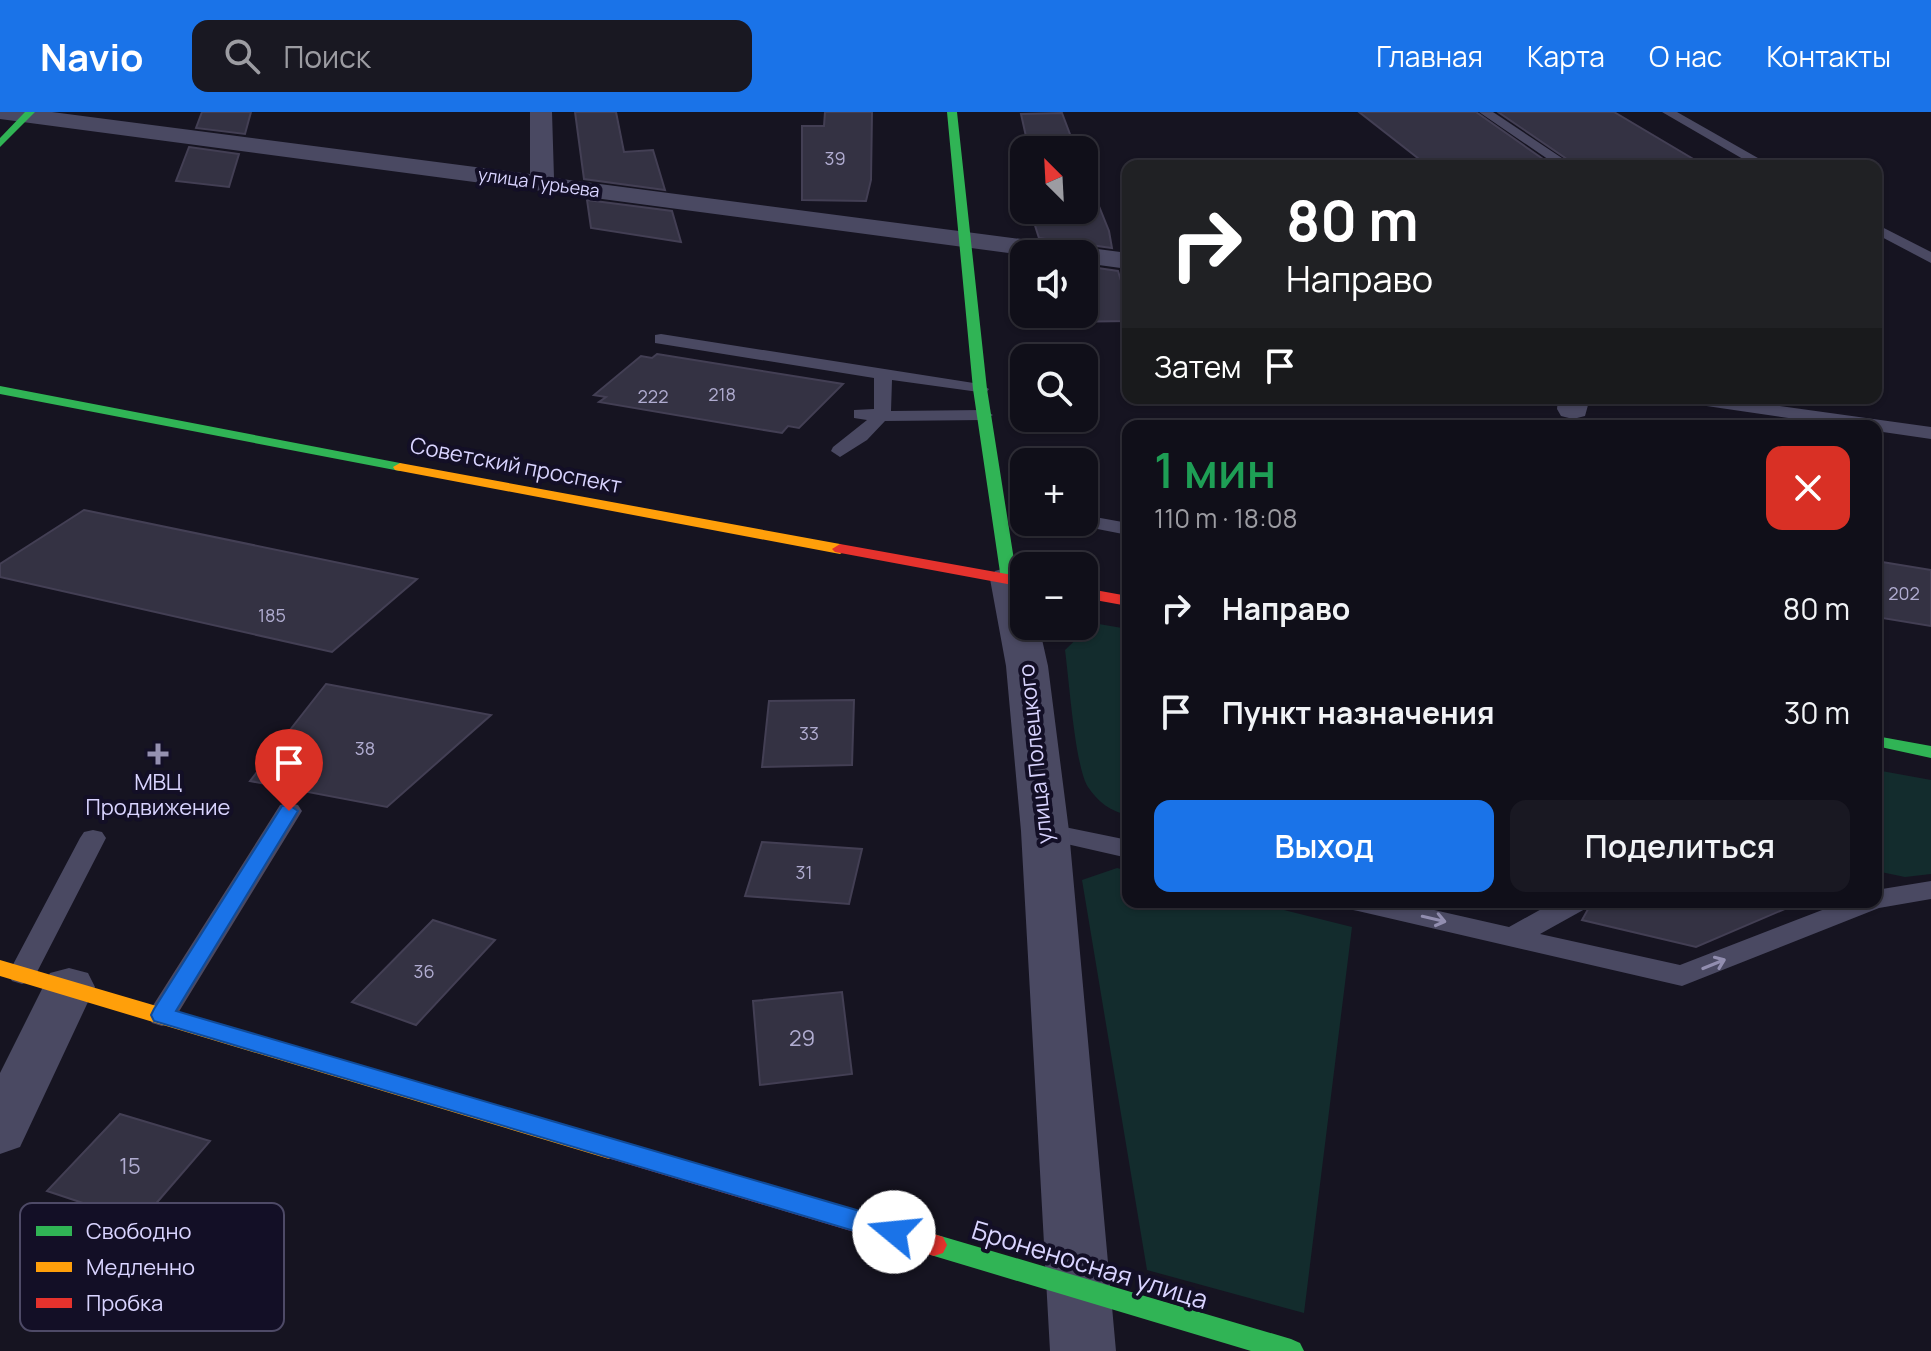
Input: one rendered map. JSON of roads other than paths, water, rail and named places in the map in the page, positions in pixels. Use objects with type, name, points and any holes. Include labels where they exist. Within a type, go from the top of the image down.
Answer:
[{"type":"street","name":"улица Гурьева","points":[[0,112],[1010,245]]},
{"type":"street","points":[[541,112],[542,182]]},
{"type":"street","name":"улица Полецкого","points":[[952,112],[963,239],[995,505],[1010,557]]},
{"type":"street","points":[[0,144],[28,114]]},
{"type":"street","points":[[1098,257],[1122,260]]},
{"type":"street","name":"Советский проспект","points":[[0,390],[597,505],[1010,580]]},
{"type":"street","points":[[1098,596],[1122,600]]},
{"type":"street","name":"улица Полецкого","points":[[1024,640],[1045,831],[1083,1351]]},
{"type":"street","points":[[1882,742],[1931,752]]},
{"type":"street","points":[[0,1131],[30,977]]},
{"type":"street","name":"Броненосная улица","points":[[30,977],[1291,1351]]},
{"type":"lane","points":[[1485,112],[1558,160]]},
{"type":"lane","points":[[1668,112],[1754,160]]},
{"type":"lane","points":[[1882,232],[1931,258]]},
{"type":"lane","points":[[661,339],[980,389]]},
{"type":"lane","points":[[840,451],[859,439],[880,417],[887,400],[882,374]]},
{"type":"lane","points":[[1728,404],[1840,420]]},
{"type":"lane","points":[[860,414],[880,417],[984,415]]},
{"type":"lane","points":[[1882,426],[1931,433]]},
{"type":"lane","points":[[995,505],[1010,508]]},
{"type":"lane","points":[[1098,524],[1122,528]]},
{"type":"lane","points":[[162,1015],[289,811]]},
{"type":"lane","points":[[1045,831],[1122,848]]},
{"type":"lane","points":[[30,977],[93,838]]},
{"type":"lane","points":[[1882,896],[1931,890]]},
{"type":"lane","points":[[1385,908],[1682,976],[1850,908]]},
{"type":"lane","points":[[1513,937],[1564,908]]},
{"type":"place","name":"МВЦ Продвижение","points":[[158,754]]}]
